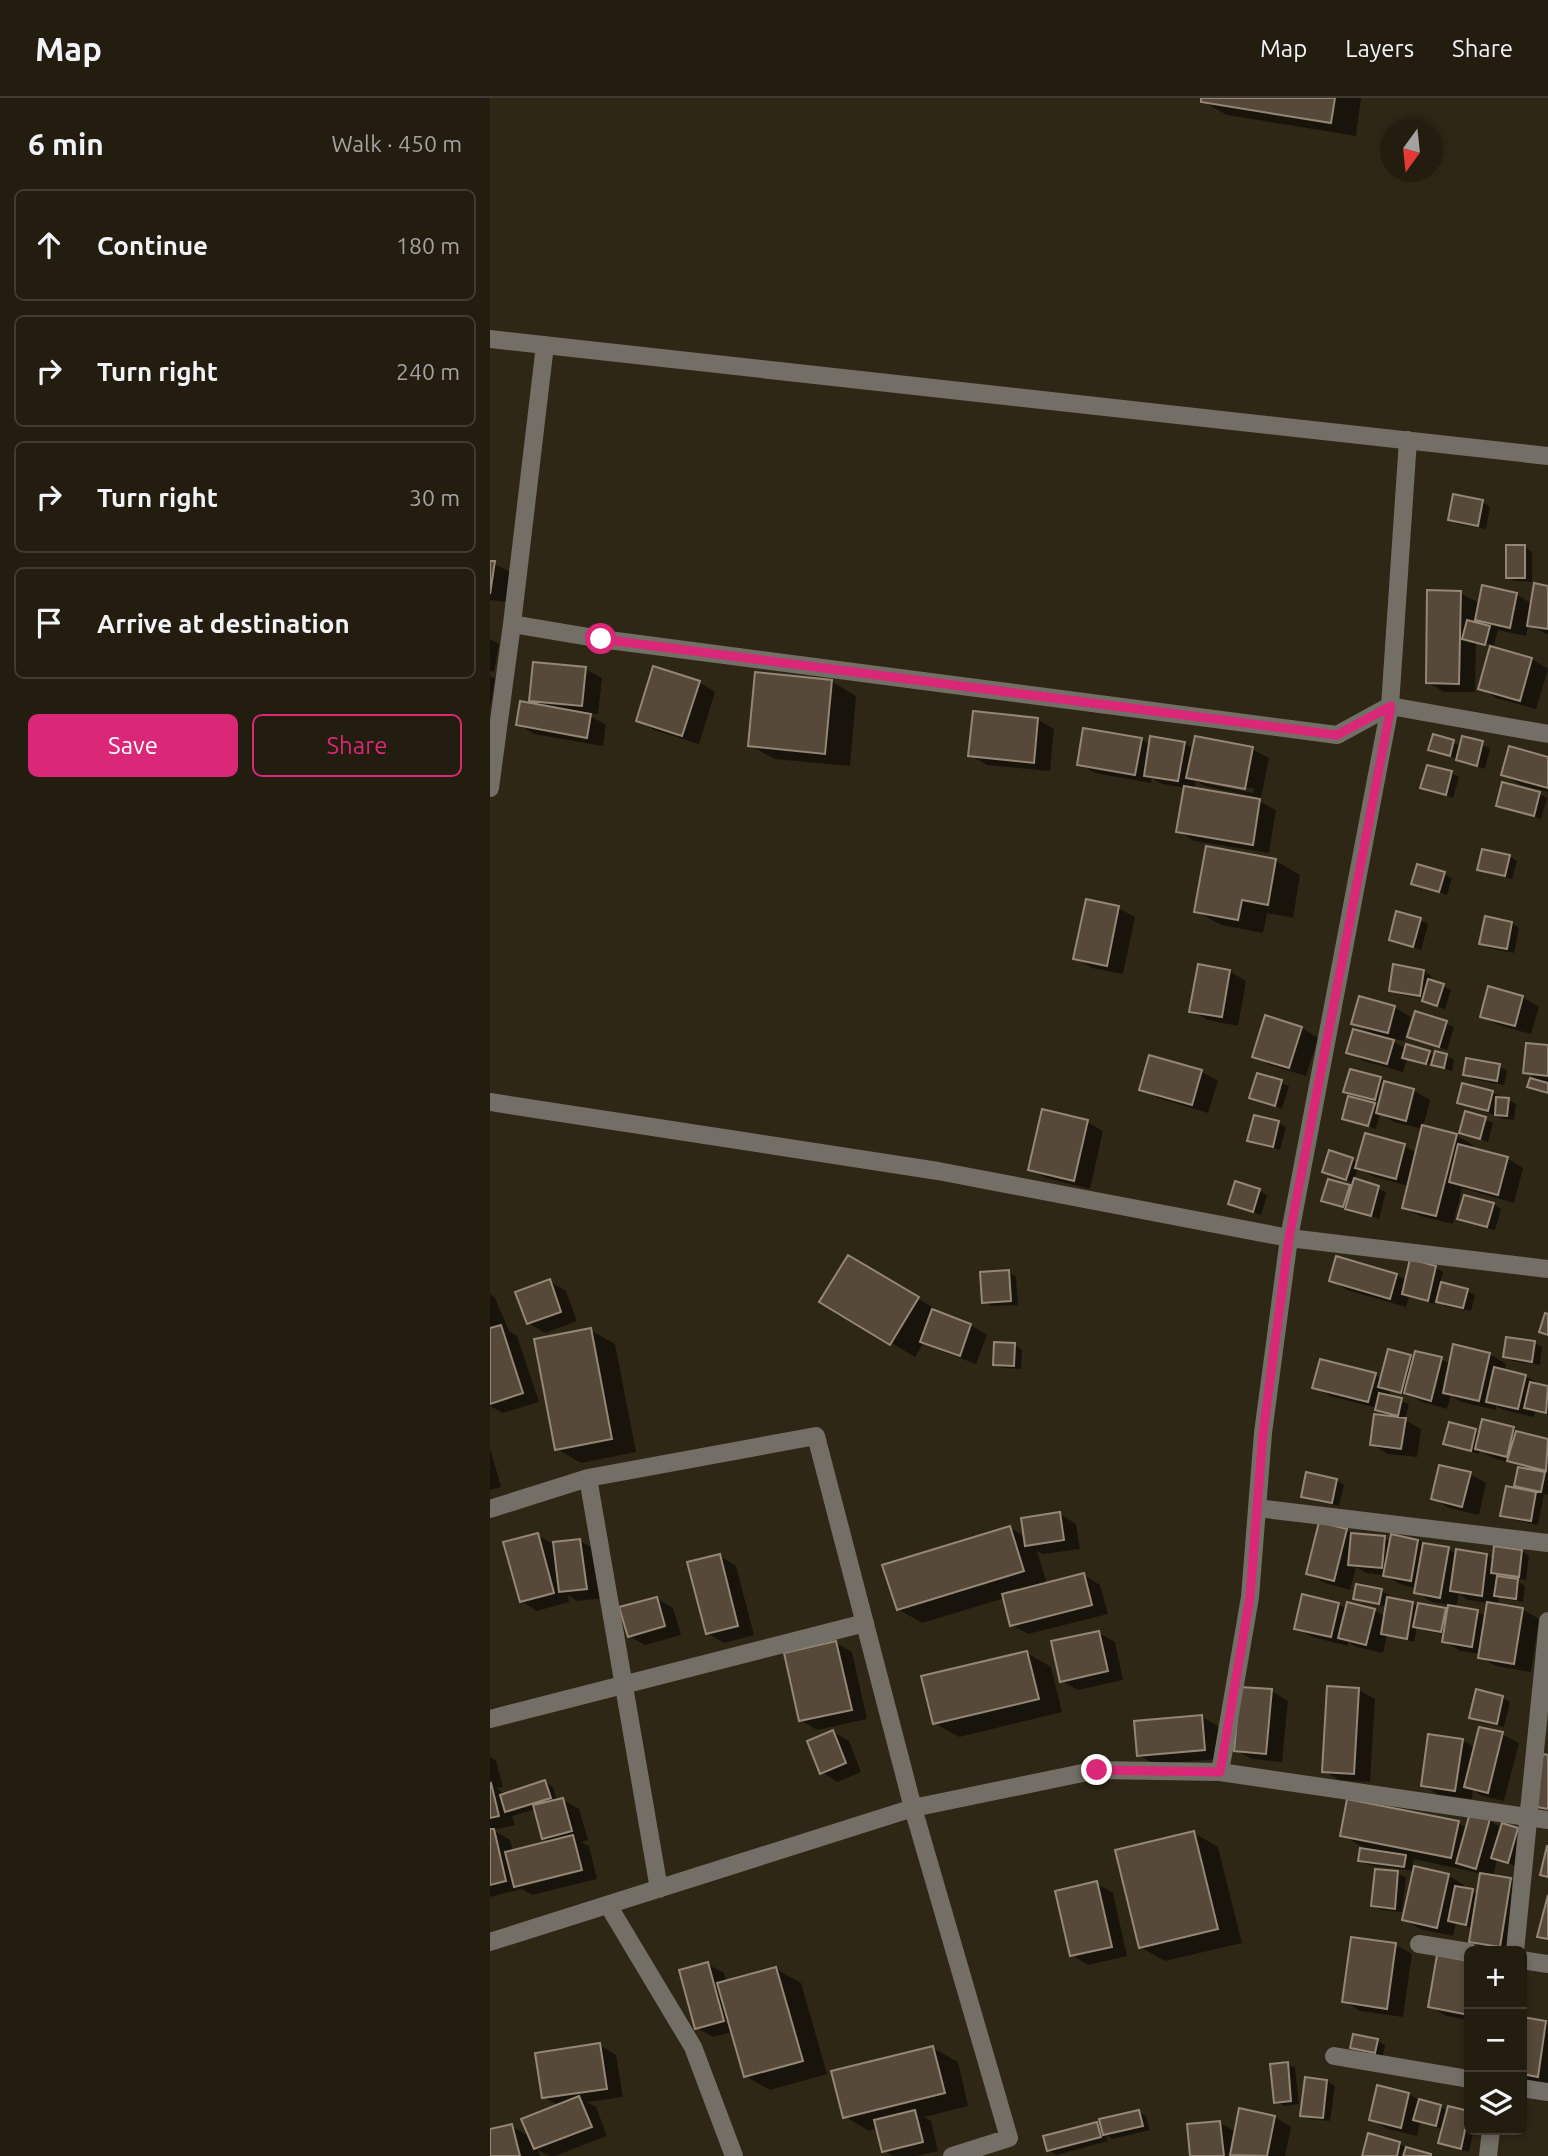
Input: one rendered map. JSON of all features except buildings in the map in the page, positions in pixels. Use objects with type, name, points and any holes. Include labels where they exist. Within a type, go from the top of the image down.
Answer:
[{"type":"street","points":[[490,339],[1548,456]]},
{"type":"street","points":[[490,788],[545,345]]},
{"type":"street","points":[[1220,1772],[1250,1597],[1263,1433],[1289,1238],[1391,706],[1408,440]]},
{"type":"street","points":[[512,624],[601,639],[1337,735],[1391,706],[1548,734]]},
{"type":"street","points":[[490,1102],[938,1171],[1289,1238],[1548,1269]]},
{"type":"street","points":[[490,1509],[588,1478],[816,1436],[913,1808],[1009,2138],[952,2156]]},
{"type":"street","points":[[588,1478],[659,1889]]},
{"type":"street","points":[[1257,1508],[1548,1543]]},
{"type":"street","points":[[1516,1946],[1548,1621]]},
{"type":"street","points":[[490,1719],[865,1623]]},
{"type":"street","points":[[490,1942],[913,1808],[1097,1770],[1220,1772],[1548,1820]]},
{"type":"street","points":[[608,1905],[693,2047],[734,2156]]},
{"type":"street","points":[[1419,1944],[1464,1951]]},
{"type":"street","points":[[1527,1961],[1548,1964]]},
{"type":"street","points":[[1334,2056],[1464,2078]]},
{"type":"street","points":[[1527,2089],[1548,2092]]},
{"type":"street","points":[[1488,2156],[1491,2135]]},
{"type":"route","points":[[601,639],[1337,735],[1391,706],[1289,1238],[1263,1433],[1250,1597],[1220,1772],[1097,1770]]}]
